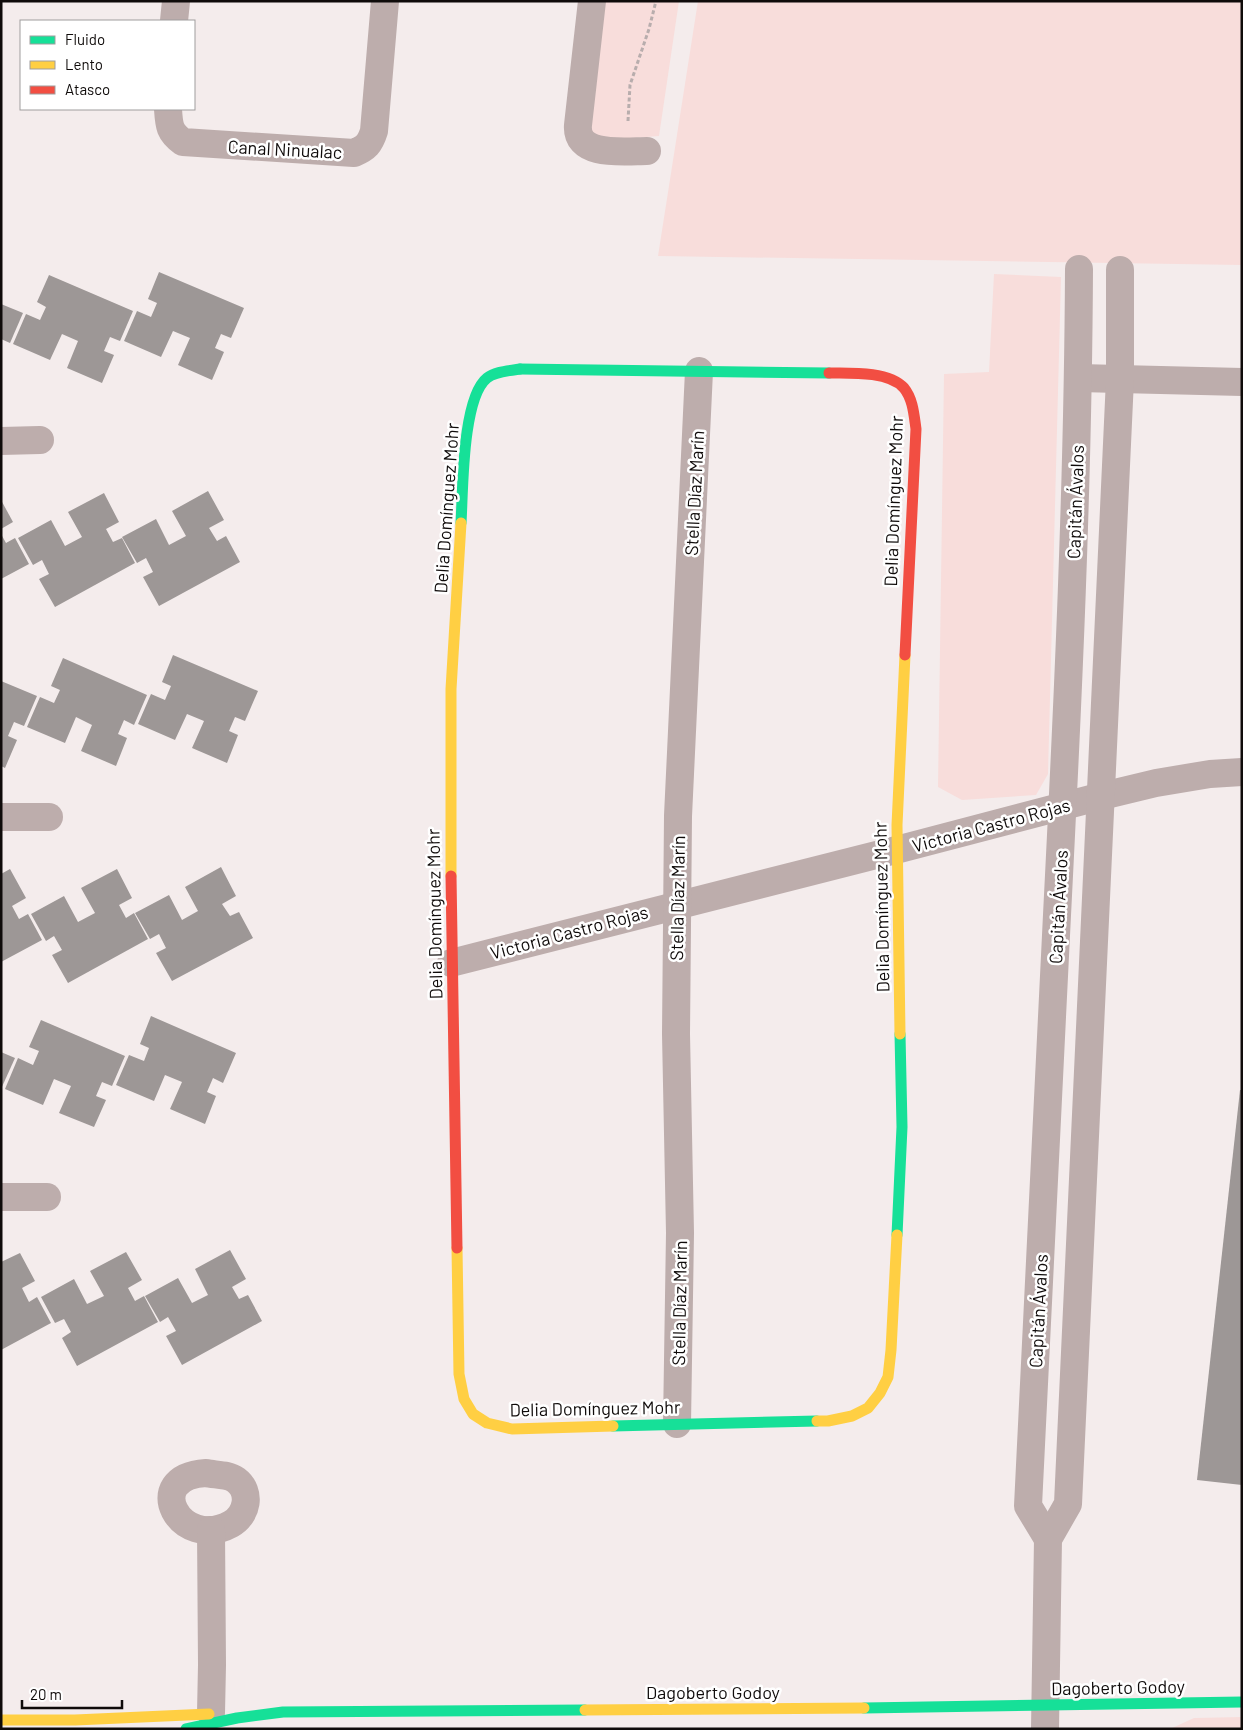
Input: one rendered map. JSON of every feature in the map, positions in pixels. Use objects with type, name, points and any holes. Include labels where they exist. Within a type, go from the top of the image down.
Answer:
[{"type":"street","points":[[174,20],[176,1]]},
{"type":"street","name":"Canal Ninualac","points":[[168,110],[169,123],[174,135],[183,142],[354,153],[365,148],[371,141],[374,131],[384,1]]},
{"type":"street","points":[[592,1],[578,134],[583,142],[592,148],[637,151]]},
{"type":"street","name":"Capitán Ávalos","points":[[1048,1539],[1028,1506],[1063,806],[1079,378],[1079,269]]},
{"type":"street","points":[[1045,1718],[1048,1539],[1068,1504],[1120,379],[1120,270]]},
{"type":"street","name":"Delia Domínguez Mohr","points":[[520,369],[845,373],[877,375],[896,380],[906,390],[914,407],[916,429],[896,850],[902,1127],[891,1350],[888,1376],[880,1393],[868,1408],[852,1416],[828,1420],[512,1429],[475,1418],[464,1401],[459,1374],[451,963],[450,770],[451,689],[465,455],[469,421],[476,394],[484,380],[500,372],[520,369]]},
{"type":"street","name":"Stella Díaz Marín","points":[[677,1424],[680,1232],[676,1034],[678,816],[700,372]]},
{"type":"street","points":[[1079,378],[1242,382]]},
{"type":"street","points":[[1,441],[40,440]]},
{"type":"street","name":"Victoria Castro Rojas","points":[[451,963],[1102,796],[1156,783],[1210,774],[1242,772]]},
{"type":"street","points":[[1,817],[49,816]]},
{"type":"street","points":[[1,1197],[47,1197]]},
{"type":"street","points":[[211,1530],[211,1713]]},
{"type":"street","name":"Dagoberto Godoy","points":[[186,1729],[237,1718],[283,1712],[1045,1718],[1242,1702]]},
{"type":"street","points":[[1,1720],[75,1720],[211,1713],[283,1712]]},
{"type":"path","points":[[637,151],[629,90],[656,1]]},
{"type":"shaded area","points":[[602,1],[679,1],[659,136],[608,140],[592,133],[589,125]]},
{"type":"shaded area","points":[[698,1],[1242,1],[1242,265],[658,256]]},
{"type":"shaded area","points":[[994,274],[1061,277],[1048,774],[1036,795],[962,800],[938,787],[944,374],[989,372]]},
{"type":"shaded area","points":[[1242,1717],[1242,1729],[1170,1729],[1194,1718]]},
{"type":"building","points":[[159,272],[244,308],[231,338],[221,334],[215,348],[224,352],[212,380],[178,365],[190,338],[173,331],[161,357],[124,341],[137,311],[151,317],[157,303],[148,299]]},
{"type":"building","points":[[49,275],[133,311],[120,341],[110,337],[104,351],[114,355],[102,383],[67,368],[78,341],[62,334],[50,360],[13,344],[26,314],[40,320],[46,307],[37,302]]},
{"type":"building","points":[[1,304],[23,313],[10,343],[1,339]]},
{"type":"building","points":[[208,491],[224,520],[209,528],[217,541],[226,536],[240,562],[159,606],[143,577],[153,572],[146,558],[137,563],[122,537],[156,519],[169,545],[186,536],[172,511]]},
{"type":"building","points":[[104,493],[119,522],[106,529],[113,542],[122,538],[135,563],[55,607],[39,579],[49,574],[42,560],[33,565],[18,538],[51,520],[65,546],[82,537],[68,512]]},
{"type":"building","points":[[1,500],[13,522],[1,529]]},
{"type":"building","points":[[1,534],[6,543],[15,538],[29,564],[1,579]]},
{"type":"building","points":[[173,655],[258,691],[245,721],[235,717],[229,731],[238,735],[227,763],[192,748],[204,721],[187,714],[175,740],[138,724],[151,694],[165,700],[171,686],[162,682]]},
{"type":"building","points":[[63,658],[147,695],[134,725],[124,720],[118,734],[127,738],[116,766],[81,751],[92,725],[76,717],[65,743],[27,727],[40,697],[54,703],[60,690],[51,686]]},
{"type":"building","points":[[1,681],[37,696],[24,726],[14,722],[8,736],[17,740],[5,768],[1,766]]},
{"type":"building","points":[[221,867],[236,896],[222,904],[230,916],[239,912],[253,938],[172,981],[156,953],[166,948],[159,934],[150,939],[135,913],[169,895],[182,920],[198,911],[185,887]]},
{"type":"building","points":[[10,869],[26,898],[12,906],[19,919],[28,914],[42,940],[1,962],[1,874]]},
{"type":"building","points":[[117,869],[132,898],[119,905],[126,918],[134,913],[148,939],[68,983],[52,955],[62,950],[54,936],[46,941],[31,914],[64,896],[78,922],[95,913],[81,888]]},
{"type":"building","points":[[151,1016],[236,1053],[223,1083],[213,1078],[207,1092],[216,1096],[205,1124],[170,1109],[182,1082],[165,1075],[154,1101],[116,1085],[129,1055],[144,1061],[149,1048],[140,1044]]},
{"type":"building","points":[[41,1020],[125,1056],[112,1086],[102,1082],[96,1096],[106,1100],[94,1127],[59,1113],[71,1086],[54,1079],[43,1105],[5,1089],[18,1058],[33,1065],[39,1051],[29,1047]]},
{"type":"building","points":[[1,1052],[15,1058],[1,1089]]},
{"type":"building","points":[[1240,1090],[1242,1090],[1242,1485],[1197,1480]]},
{"type":"building","points":[[230,1250],[246,1279],[232,1287],[239,1299],[248,1295],[262,1321],[182,1365],[166,1336],[176,1331],[168,1317],[160,1322],[145,1296],[178,1278],[192,1303],[208,1295],[195,1269]]},
{"type":"building","points":[[126,1252],[142,1280],[128,1288],[135,1301],[144,1296],[158,1322],[77,1366],[62,1338],[71,1332],[64,1319],[55,1323],[41,1297],[74,1279],[87,1304],[104,1296],[90,1271]]},
{"type":"building","points":[[20,1253],[35,1281],[22,1288],[29,1302],[37,1297],[51,1323],[1,1350],[1,1262]]},
{"type":"traffic: fast","points":[[520,369],[829,373]]},
{"type":"traffic: fast","points":[[461,523],[465,446],[468,424],[479,389],[487,378],[491,376],[520,369]]},
{"type":"traffic: fast","points":[[897,1235],[902,1127],[900,1034]]},
{"type":"traffic: fast","points":[[613,1426],[817,1421]]},
{"type":"traffic: fast","points":[[864,1708],[1242,1702]]},
{"type":"traffic: fast","points":[[186,1729],[237,1718],[283,1712],[585,1710]]},
{"type":"traffic: slow","points":[[451,876],[451,689],[461,523]]},
{"type":"traffic: slow","points":[[900,1034],[897,825],[905,655]]},
{"type":"traffic: slow","points":[[817,1421],[828,1421],[852,1416],[868,1408],[880,1393],[888,1377],[897,1235]]},
{"type":"traffic: slow","points":[[457,1248],[459,1374],[464,1399],[473,1414],[487,1423],[512,1429],[613,1426]]},
{"type":"traffic: slow","points":[[585,1710],[864,1708]]},
{"type":"traffic: slow","points":[[1,1720],[75,1720],[209,1714]]},
{"type":"traffic: jam","points":[[829,373],[869,374],[889,378],[897,382],[907,392],[914,413],[916,429],[905,655]]},
{"type":"traffic: jam","points":[[451,876],[457,1248]]}]
